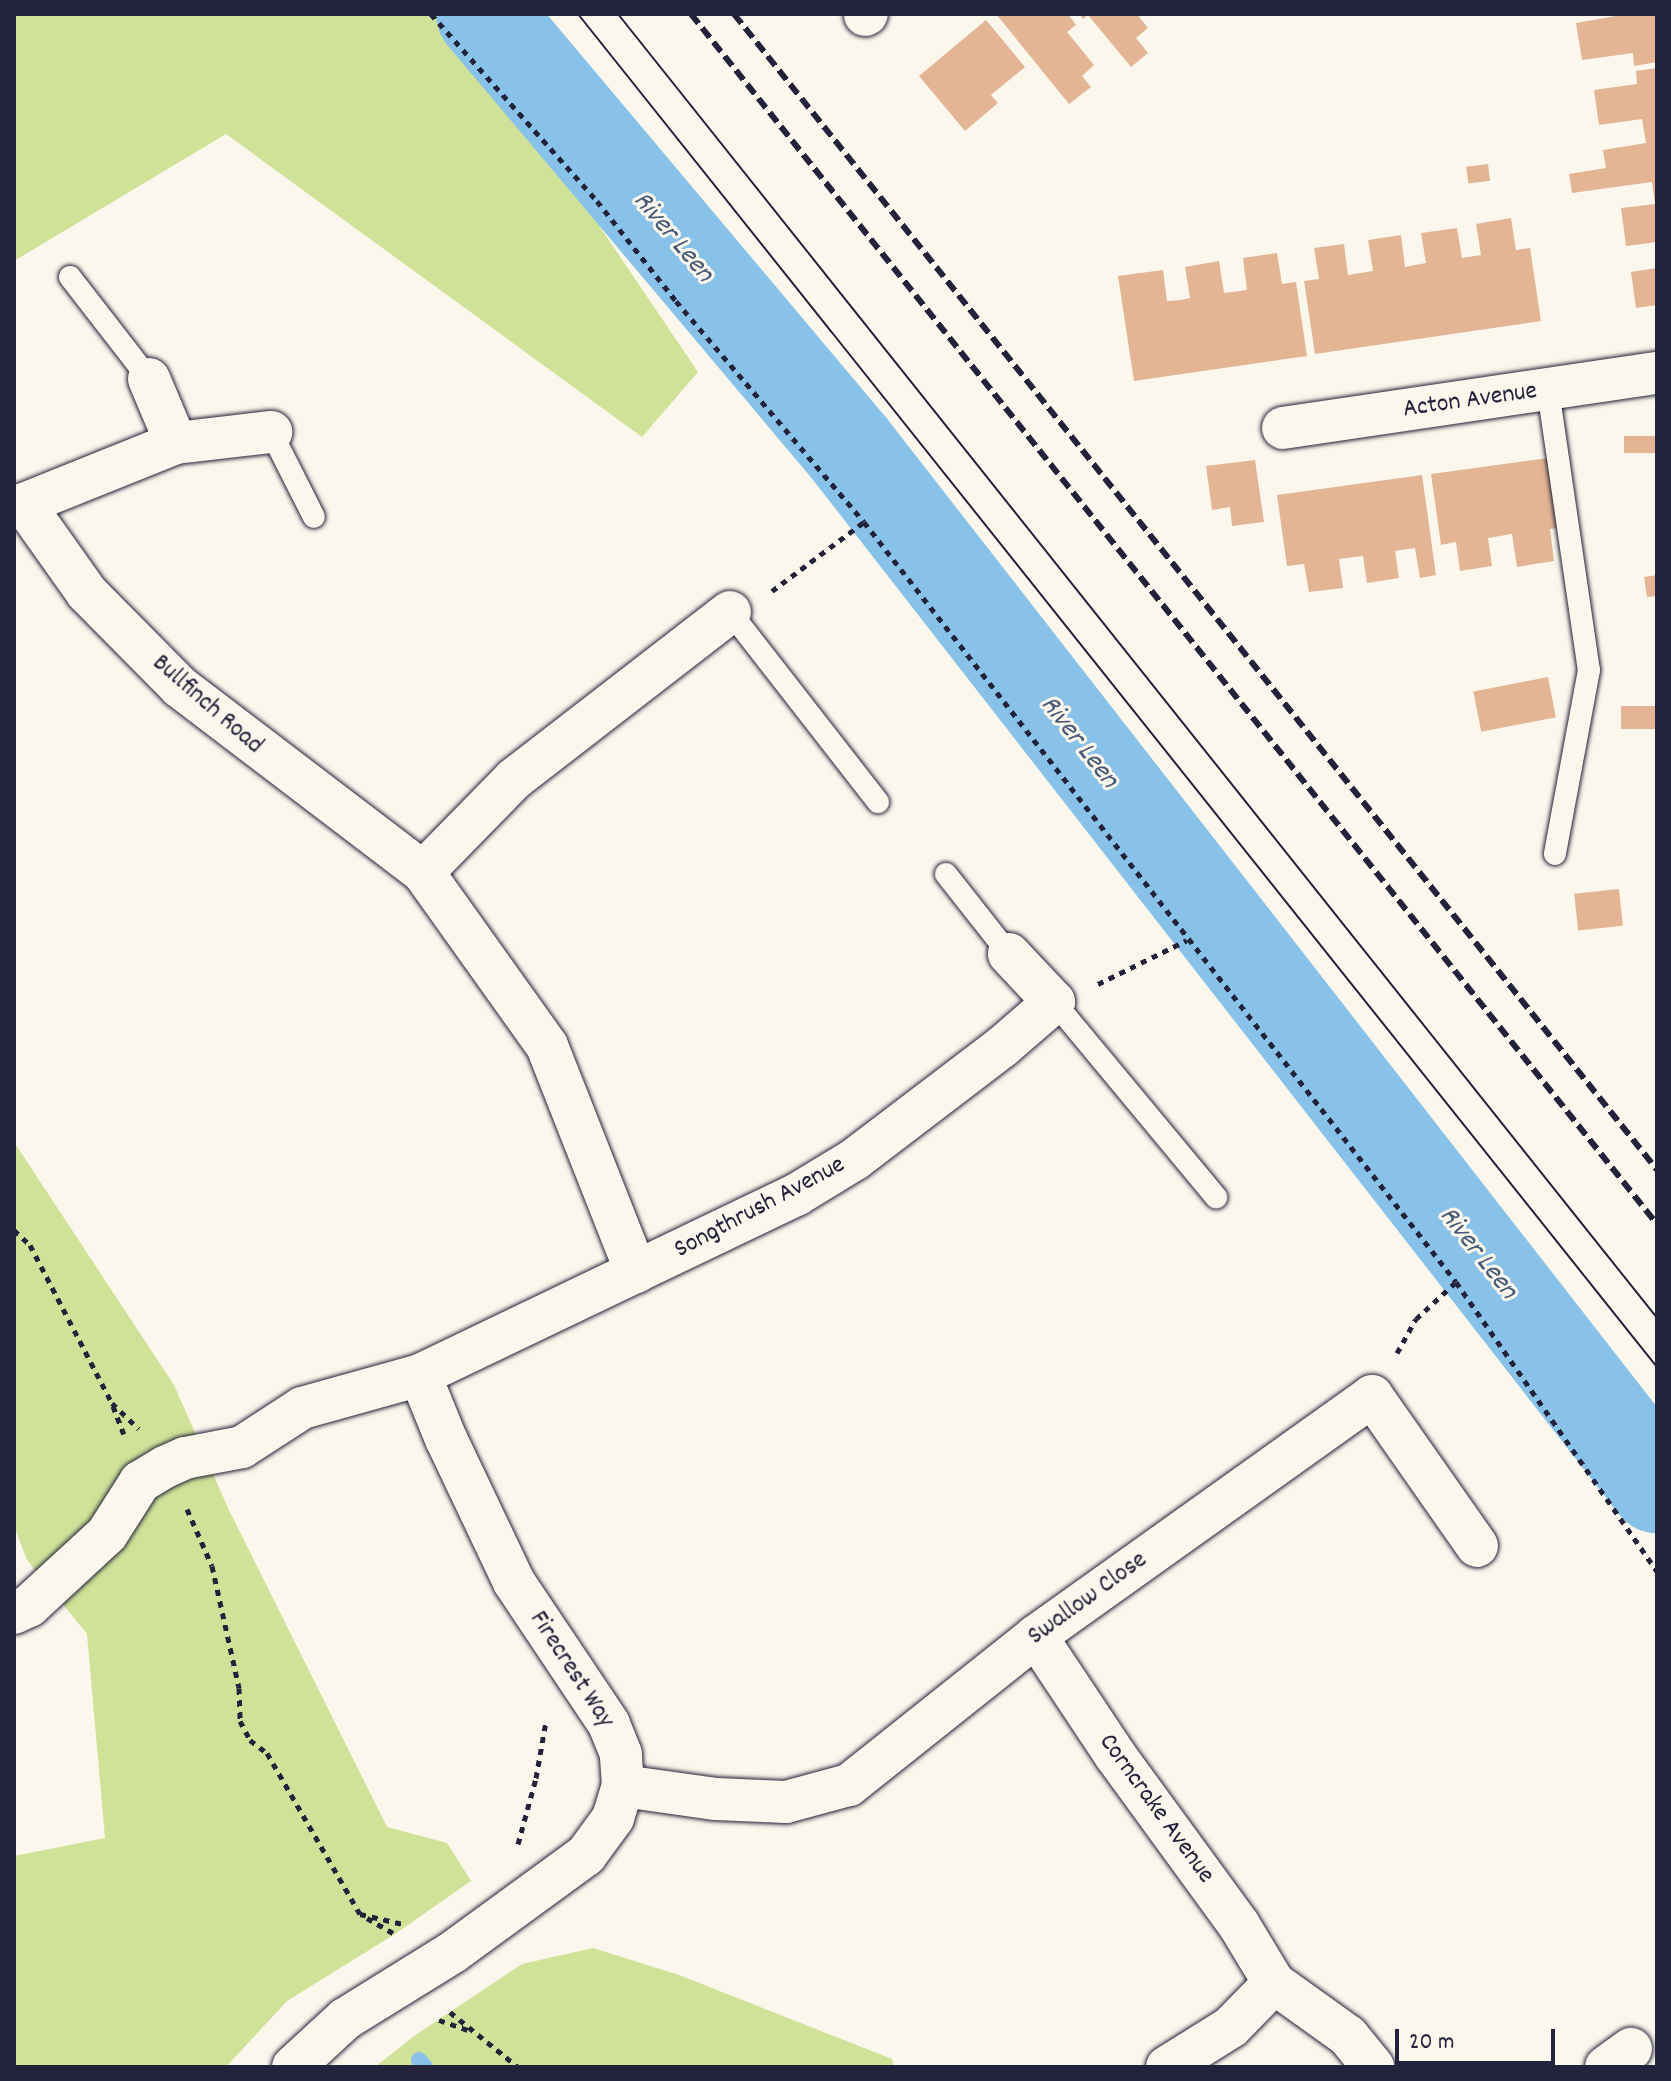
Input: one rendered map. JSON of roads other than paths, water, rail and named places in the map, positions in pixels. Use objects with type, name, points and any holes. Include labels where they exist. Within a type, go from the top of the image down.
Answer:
[{"type":"street","name":"Acton Avenue","points":[[1283,428],[1657,373]]},
{"type":"street","points":[[149,379],[176,443]]},
{"type":"street","name":"Bullfinch Road","points":[[271,432],[176,443],[19,506],[87,593],[180,687],[423,872],[547,1046],[636,1272]]},
{"type":"street","points":[[423,872],[514,779],[730,612]]},
{"type":"street","points":[[1009,954],[1054,1002]]},
{"type":"street","name":"Songthrush Avenue","points":[[14,1613],[29,1606],[107,1534],[140,1482],[151,1474],[185,1458],[242,1447],[302,1408],[420,1375],[796,1195],[855,1159],[1002,1047],[1054,1002]]},
{"type":"street","name":"Firecrest Way","points":[[293,2067],[345,2019],[429,1967],[553,1882],[586,1855],[613,1818],[623,1786],[621,1754],[609,1724],[514,1582],[446,1439],[420,1375]]},
{"type":"street","name":"Swallow Close","points":[[623,1786],[716,1799],[786,1802],[849,1785],[1036,1636],[1372,1396],[1477,1546]]},
{"type":"street","name":"Corncrake Avenue","points":[[1036,1636],[1115,1755],[1239,1925],[1274,1983],[1348,2036],[1373,2067]]},
{"type":"street","points":[[1167,2067],[1231,2027],[1274,1983]]},
{"type":"lane","points":[[70,277],[149,379]]},
{"type":"lane","points":[[1548,390],[1589,670],[1555,854]]},
{"type":"lane","points":[[271,432],[314,517]]},
{"type":"lane","points":[[730,612],[878,802]]},
{"type":"lane","points":[[946,874],[1009,954]]},
{"type":"lane","points":[[1054,1002],[1216,1197]]},
{"type":"waterway","name":"River Leen","points":[[484,14],[849,448],[1657,1485]]},
{"type":"waterway","points":[[419,2060],[425,2067]]},
{"type":"tram line","points":[[578,14],[1657,1367]]},
{"type":"tram line","points":[[618,14],[1657,1318]]},
{"type":"railway","points":[[691,14],[1657,1224]]},
{"type":"railway","points":[[734,14],[1657,1170]]}]
